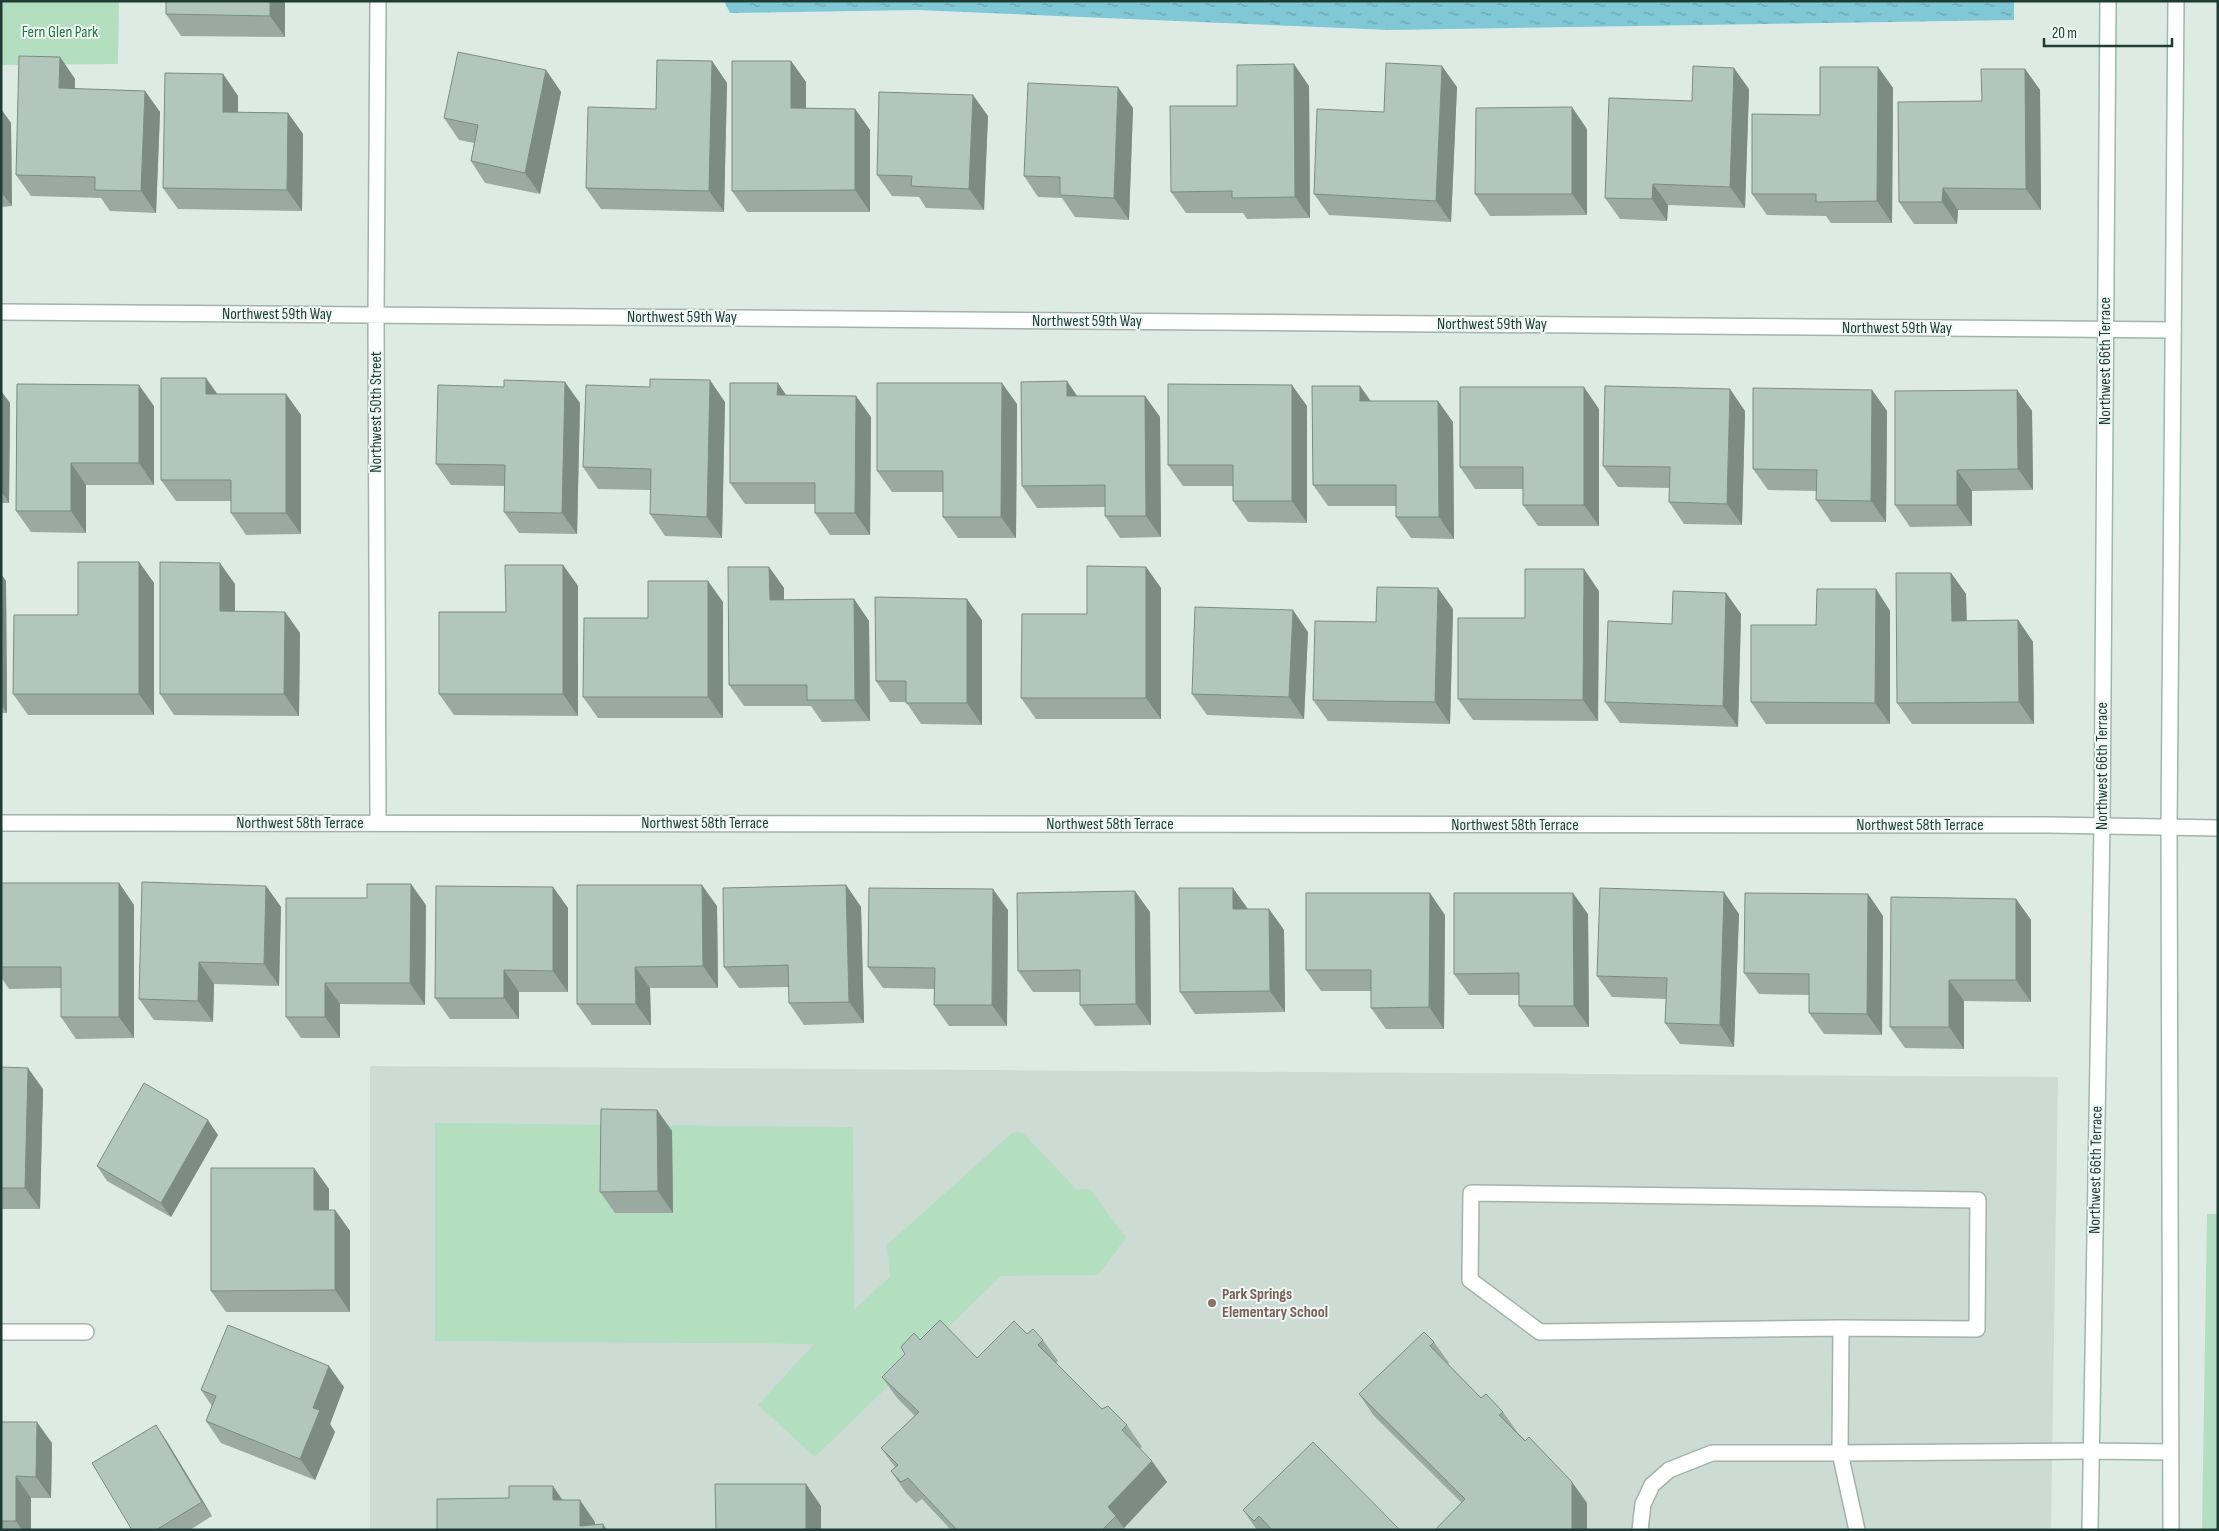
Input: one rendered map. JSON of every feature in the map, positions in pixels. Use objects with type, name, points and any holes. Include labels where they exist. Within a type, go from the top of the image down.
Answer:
[{"type":"street","name":"Northwest 50th Street","points":[[378,1],[376,315],[378,823]]},
{"type":"street","name":"Northwest 66th Terrace","points":[[2090,1530],[2102,826],[2108,1]]},
{"type":"street","points":[[2171,1530],[2169,827],[2176,1]]},
{"type":"street","name":"Northwest 59th Way","points":[[1,312],[2173,330]]},
{"type":"street","name":"Northwest 58th Terrace","points":[[1,823],[2102,826],[2218,828]]},
{"type":"street","points":[[1471,1193],[1978,1200],[1977,1329],[1840,1328],[1540,1332],[1470,1280],[1471,1193]]},
{"type":"street","points":[[1840,1328],[1840,1453],[1857,1530]]},
{"type":"street","points":[[1,1332],[86,1332]]},
{"type":"street","points":[[1640,1530],[1643,1504],[1652,1485],[1669,1470],[1712,1453],[2171,1452]]},
{"type":"shaded area","name":"Park Springs Elementary School","points":[[370,1066],[2058,1077],[2051,1530],[370,1530]]},
{"type":"green space","name":"Fern Glen Park","points":[[1,1],[119,1],[118,64],[1,65]]},
{"type":"green space","points":[[435,1123],[853,1127],[854,1310],[890,1277],[887,1245],[1012,1133],[1023,1133],[1077,1190],[1090,1189],[1126,1238],[1098,1275],[1001,1276],[815,1457],[758,1405],[814,1344],[435,1341]]},
{"type":"green space","points":[[2207,1214],[2218,1214],[2218,1530],[2202,1530]]},
{"type":"water","points":[[724,1],[2014,1],[2014,20],[1390,30],[917,10],[730,13]]},
{"type":"building","points":[[166,1],[270,1],[270,16],[166,14]]},
{"type":"building","points":[[458,52],[546,70],[525,173],[471,161],[478,125],[444,118]]},
{"type":"building","points":[[19,56],[60,57],[59,88],[145,91],[141,191],[95,190],[95,177],[16,175]]},
{"type":"building","points":[[657,60],[712,61],[709,191],[586,188],[588,107],[656,109]]},
{"type":"building","points":[[732,61],[791,61],[791,108],[855,109],[855,190],[732,191]]},
{"type":"building","points":[[1386,63],[1442,66],[1436,201],[1314,194],[1317,109],[1384,112]]},
{"type":"building","points":[[1294,64],[1295,197],[1232,198],[1232,191],[1171,192],[1170,106],[1237,106],[1237,65]]},
{"type":"building","points":[[1693,66],[1734,68],[1730,187],[1653,184],[1652,199],[1605,198],[1609,98],[1692,101]]},
{"type":"building","points":[[1820,67],[1878,67],[1877,201],[1816,202],[1816,194],[1752,194],[1752,114],[1820,115]]},
{"type":"building","points":[[1981,69],[2025,69],[2026,189],[1943,188],[1942,202],[1899,202],[1898,102],[1982,101]]},
{"type":"building","points":[[165,73],[223,74],[223,112],[288,113],[287,190],[163,188]]},
{"type":"building","points":[[1028,83],[1118,87],[1114,198],[1060,195],[1060,177],[1024,176]]},
{"type":"building","points":[[879,92],[973,95],[969,189],[911,186],[912,176],[877,175]]},
{"type":"building","points":[[1572,107],[1572,194],[1475,194],[1476,108]]},
{"type":"building","points":[[161,378],[206,378],[206,394],[286,394],[286,513],[231,513],[231,480],[161,480]]},
{"type":"building","points":[[650,379],[710,380],[707,517],[650,514],[651,469],[583,467],[586,385],[650,387]]},
{"type":"building","points":[[504,380],[565,382],[562,513],[504,512],[505,465],[436,464],[438,385],[504,387]]},
{"type":"building","points":[[1067,381],[1067,396],[1145,396],[1146,516],[1105,516],[1105,485],[1022,486],[1021,382]]},
{"type":"building","points":[[730,383],[778,383],[777,395],[856,396],[855,513],[815,513],[815,483],[730,483]]},
{"type":"building","points":[[877,383],[1002,383],[1001,517],[943,517],[943,471],[877,471]]},
{"type":"building","points":[[17,384],[139,385],[139,463],[71,463],[71,511],[16,511]]},
{"type":"building","points":[[1168,384],[1292,385],[1292,501],[1233,501],[1233,465],[1168,465]]},
{"type":"building","points":[[1312,386],[1360,386],[1360,401],[1438,401],[1439,517],[1396,517],[1396,485],[1313,485]]},
{"type":"building","points":[[1605,386],[1730,389],[1727,504],[1669,502],[1670,467],[1603,466]]},
{"type":"building","points":[[1460,387],[1584,387],[1584,505],[1523,505],[1523,467],[1460,467]]},
{"type":"building","points":[[1753,388],[1872,390],[1871,501],[1816,500],[1817,470],[1753,469]]},
{"type":"building","points":[[2017,390],[2018,469],[1957,470],[1957,505],[1895,505],[1895,391]]},
{"type":"building","points":[[78,562],[139,562],[139,694],[13,694],[14,615],[78,615]]},
{"type":"building","points":[[160,562],[220,563],[220,611],[285,612],[284,694],[160,694]]},
{"type":"building","points":[[505,565],[563,565],[563,694],[439,694],[439,612],[506,612]]},
{"type":"building","points":[[1087,566],[1146,567],[1146,698],[1021,698],[1022,614],[1087,614]]},
{"type":"building","points":[[728,567],[769,567],[770,600],[854,599],[855,700],[807,700],[807,685],[729,685]]},
{"type":"building","points":[[1525,569],[1584,569],[1583,700],[1458,699],[1458,618],[1525,618]]},
{"type":"building","points":[[1896,573],[1951,573],[1952,621],[2018,620],[2019,702],[1897,703]]},
{"type":"building","points":[[648,581],[708,581],[708,697],[583,697],[584,618],[648,618]]},
{"type":"building","points":[[1377,587],[1438,588],[1435,702],[1313,700],[1315,621],[1376,622]]},
{"type":"building","points":[[1817,589],[1876,589],[1875,703],[1751,702],[1751,625],[1816,625]]},
{"type":"building","points":[[1673,591],[1726,593],[1723,706],[1605,702],[1608,621],[1672,624]]},
{"type":"building","points":[[875,597],[967,599],[967,703],[906,703],[906,681],[876,681]]},
{"type":"building","points":[[1195,607],[1293,610],[1289,697],[1192,694]]},
{"type":"building","points":[[142,882],[266,886],[264,964],[199,962],[198,1001],[139,999]]},
{"type":"building","points":[[1,883],[119,883],[119,1017],[61,1017],[61,967],[1,967]]},
{"type":"building","points":[[367,884],[411,884],[410,983],[325,983],[325,1017],[286,1017],[286,898],[367,898]]},
{"type":"building","points":[[577,885],[702,885],[703,966],[635,967],[636,1004],[577,1004]]},
{"type":"building","points":[[846,885],[849,1002],[789,1003],[788,965],[724,967],[723,888]]},
{"type":"building","points":[[436,886],[553,887],[553,971],[504,970],[504,998],[435,998]]},
{"type":"building","points":[[869,888],[993,889],[992,1005],[934,1005],[935,968],[868,967]]},
{"type":"building","points":[[1179,888],[1233,888],[1233,909],[1269,909],[1270,991],[1180,992]]},
{"type":"building","points":[[1600,888],[1724,892],[1720,1025],[1665,1023],[1667,978],[1597,976]]},
{"type":"building","points":[[1135,891],[1136,1004],[1080,1005],[1080,970],[1018,971],[1017,893]]},
{"type":"building","points":[[1306,893],[1430,893],[1429,1007],[1371,1008],[1371,970],[1306,970]]},
{"type":"building","points":[[1454,893],[1573,893],[1574,1006],[1519,1006],[1519,973],[1454,974]]},
{"type":"building","points":[[1745,893],[1868,894],[1867,1014],[1809,1013],[1809,974],[1744,973]]},
{"type":"building","points":[[1891,897],[2016,899],[2016,980],[1949,980],[1949,1027],[1890,1027]]},
{"type":"building","points":[[1,1067],[28,1068],[25,1188],[1,1188]]},
{"type":"building","points":[[144,1083],[208,1120],[161,1203],[97,1166]]},
{"type":"building","points":[[601,1109],[657,1110],[658,1191],[600,1192]]},
{"type":"building","points":[[211,1168],[314,1168],[314,1210],[335,1210],[335,1290],[211,1291]]},
{"type":"building","points":[[940,1320],[977,1358],[1014,1321],[1027,1334],[1033,1329],[1043,1340],[1038,1345],[1102,1409],[1108,1406],[1127,1425],[1122,1430],[1152,1461],[1108,1507],[1116,1516],[1102,1530],[957,1530],[908,1478],[901,1482],[891,1471],[898,1465],[881,1448],[919,1412],[882,1377],[905,1354],[901,1347],[914,1333],[920,1340]]},
{"type":"building","points":[[228,1325],[329,1366],[313,1408],[320,1410],[300,1459],[206,1421],[216,1396],[201,1390]]},
{"type":"building","points":[[1424,1332],[1434,1342],[1430,1346],[1481,1398],[1486,1394],[1503,1412],[1499,1415],[1525,1441],[1529,1437],[1572,1482],[1572,1530],[1435,1530],[1465,1499],[1359,1394]]},
{"type":"building","points":[[1,1422],[37,1422],[36,1477],[16,1476],[16,1521],[1,1521]]},
{"type":"building","points":[[156,1425],[202,1502],[156,1530],[132,1530],[92,1463]]},
{"type":"building","points":[[1313,1442],[1400,1530],[1272,1530],[1259,1516],[1254,1521],[1243,1510]]},
{"type":"building","points":[[715,1484],[806,1484],[806,1530],[716,1530]]},
{"type":"building","points":[[509,1486],[553,1486],[553,1500],[580,1500],[580,1526],[603,1524],[603,1530],[437,1530],[437,1499],[509,1498]]},
{"type":"place","name":"Park Springs Elementary School","points":[[1212,1303]]}]
